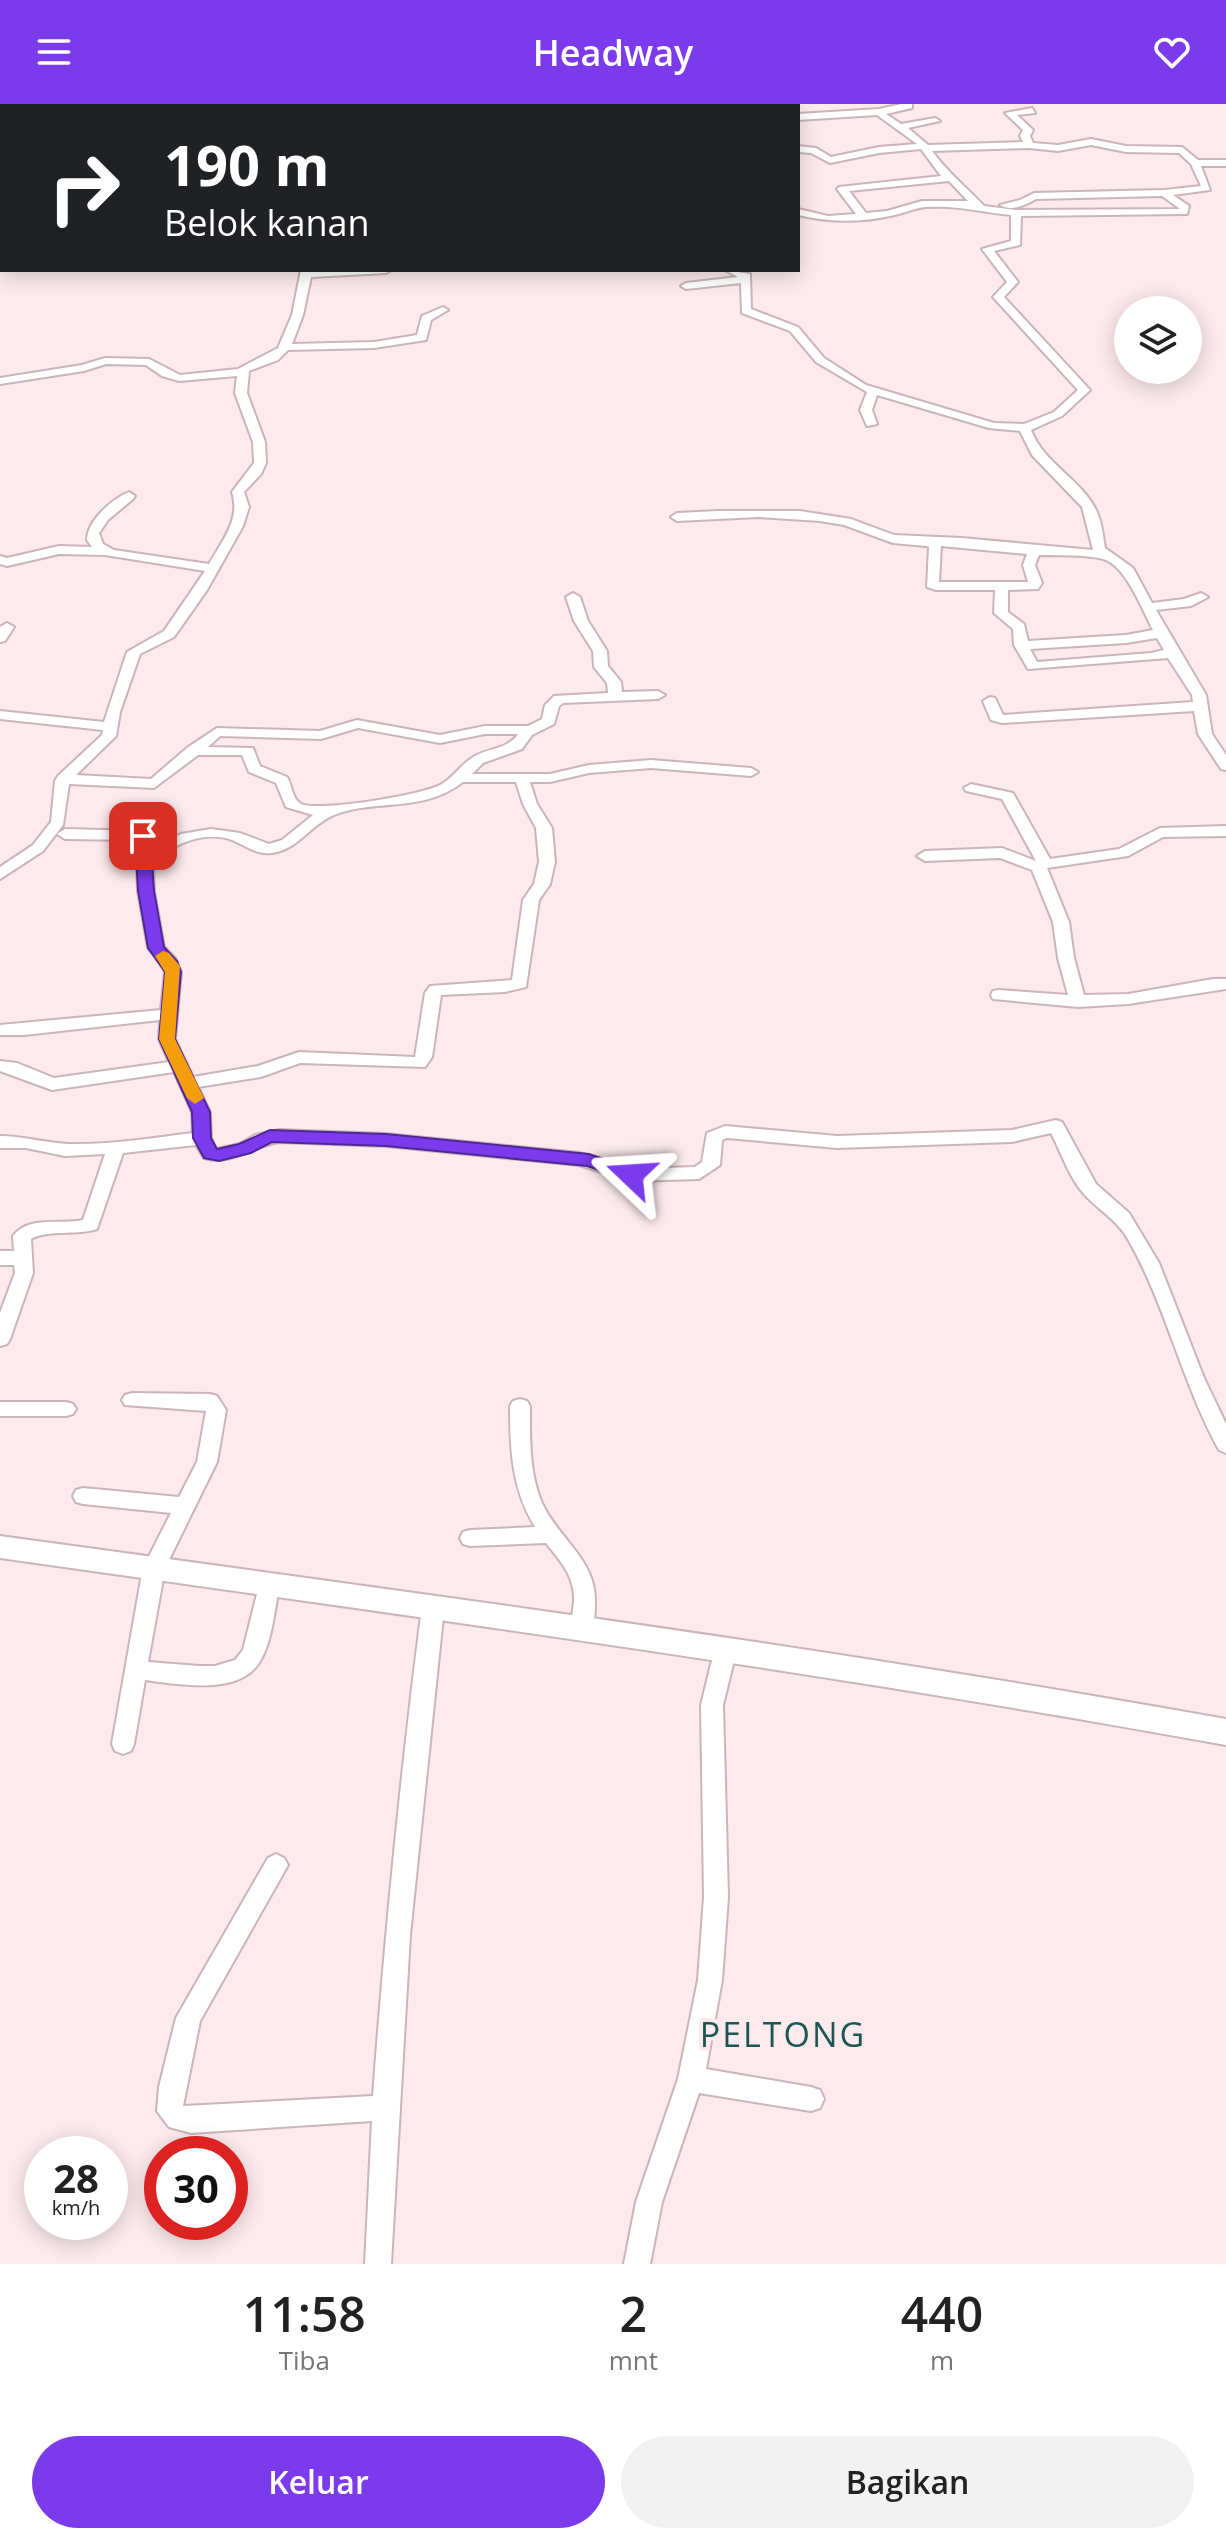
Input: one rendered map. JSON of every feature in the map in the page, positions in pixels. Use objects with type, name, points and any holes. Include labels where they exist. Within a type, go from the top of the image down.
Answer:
[{"type":"street","points":[[800,117],[905,110],[907,104]]},
{"type":"street","points":[[1029,145],[1025,136],[1028,130],[1010,113],[1032,111]]},
{"type":"street","points":[[879,112],[889,122],[903,126],[935,121]]},
{"type":"street","points":[[903,126],[925,147],[942,172],[986,211],[1186,211],[1164,193]]},
{"type":"street","points":[[800,149],[813,150],[827,160],[879,150],[925,147],[1029,145],[1058,148],[1091,142],[1126,149],[1179,149],[1186,151],[1195,163],[1207,188],[1164,193],[1031,196],[1021,203],[916,205],[888,214],[828,219],[800,212]]},
{"type":"street","points":[[1195,163],[1226,163]]},
{"type":"street","points":[[862,215],[842,189],[951,178]]},
{"type":"street","points":[[736,272],[745,275],[746,311],[794,329],[820,360],[873,391],[993,426],[1025,428],[1058,414],[1084,390],[998,297],[1013,282],[987,249],[1016,243],[1016,213]]},
{"type":"street","points":[[0,381],[84,368],[105,361],[149,362],[166,374],[179,378],[242,372],[250,364],[277,356],[286,347],[306,272]]},
{"type":"street","points":[[686,286],[746,279]]},
{"type":"street","points":[[286,347],[374,345],[422,338],[426,318],[443,310]]},
{"type":"street","points":[[0,874],[38,848],[58,822],[63,779],[104,741],[112,727],[113,712],[134,652],[173,630],[230,540],[243,507],[238,492],[257,471],[260,463],[259,442],[241,393],[242,372]]},
{"type":"street","points":[[871,424],[866,410],[873,391]]},
{"type":"street","points":[[1025,428],[1031,444],[1051,472],[1088,506],[1099,550],[1128,571],[1172,653],[1199,695],[1207,740],[1226,766]]},
{"type":"street","points":[[107,551],[93,542],[92,530],[129,496]]},
{"type":"street","points":[[677,517],[800,515],[852,523],[891,538],[1106,555]]},
{"type":"street","points":[[930,542],[935,546],[933,586],[1002,588],[1035,585],[1029,565],[1034,551]]},
{"type":"street","points":[[0,560],[7,562],[59,550],[107,551],[212,568]]},
{"type":"street","points":[[1002,588],[1001,613],[1019,627],[1021,645],[1030,664],[1035,667],[1172,653]]},
{"type":"street","points":[[573,597],[581,621],[602,655],[601,667],[614,682],[615,697]]},
{"type":"street","points":[[1148,607],[1186,603],[1201,597]]},
{"type":"street","points":[[1021,645],[1126,639],[1161,633]]},
{"type":"street","points":[[63,779],[154,784],[217,732],[321,735],[363,724],[440,739],[485,730],[530,730],[549,721],[552,705],[559,699],[658,695]]},
{"type":"street","points":[[990,701],[996,717],[1002,719],[1202,706]]},
{"type":"street","points":[[0,715],[112,727]]},
{"type":"street","points":[[192,751],[248,751],[254,769],[282,780],[289,800],[295,806],[316,811],[336,810],[438,793],[478,760],[517,746],[530,730]]},
{"type":"street","points":[[459,778],[550,778],[589,769],[651,764],[751,772]]},
{"type":"street","points":[[189,1083],[261,1071],[299,1057],[419,1063],[424,1057],[433,993],[436,990],[447,987],[505,987],[520,983],[531,900],[542,884],[547,862],[544,828],[530,804],[521,776]]},
{"type":"street","points":[[971,788],[1008,796],[1042,864],[1061,922],[1066,958],[1078,1002]]},
{"type":"street","points":[[145,862],[158,848],[173,840],[216,834],[236,837],[259,848],[274,848],[299,838],[322,815],[336,810]]},
{"type":"street","points":[[925,856],[1002,853],[1027,864],[1042,864],[1123,853],[1160,833],[1226,831]]},
{"type":"street","points":[[65,834],[143,836],[146,891],[156,948],[172,966],[167,1039],[201,1112],[205,1149],[213,1155],[245,1149],[270,1136],[386,1140],[589,1160],[631,1175],[699,1173],[711,1165],[713,1137],[725,1132],[837,1142],[1012,1136],[1056,1126],[1089,1188],[1123,1217],[1136,1236],[1150,1263],[1194,1378],[1226,1445]]},
{"type":"street","points":[[999,995],[1078,1002],[1127,999],[1181,987],[1226,984]]},
{"type":"street","points":[[0,1030],[168,1014]]},
{"type":"street","points":[[0,1066],[11,1067],[52,1084],[180,1066]]},
{"type":"street","points":[[0,1142],[26,1142],[65,1150],[116,1148],[202,1138]]},
{"type":"street","points":[[0,1339],[24,1273],[22,1236],[33,1229],[80,1228],[91,1224],[116,1148]]},
{"type":"street","points":[[0,1258],[23,1258]]},
{"type":"street","points":[[123,1744],[154,1568],[210,1451],[215,1406],[210,1401],[132,1400]]},
{"type":"street","points":[[520,1406],[518,1434],[521,1468],[538,1516],[584,1578],[587,1591],[582,1628]]},
{"type":"street","points":[[0,1409],[66,1409]]},
{"type":"street","points":[[83,1496],[185,1506]]},
{"type":"street","points":[[470,1538],[551,1535]]},
{"type":"street","points":[[0,1547],[726,1648],[993,1690],[1226,1732]]},
{"type":"street","points":[[138,1670],[202,1676],[221,1675],[241,1667],[251,1657],[269,1584]]},
{"type":"street","points":[[378,2264],[383,2108],[405,1844],[433,1607]]},
{"type":"street","points":[[637,2264],[649,2202],[691,2079],[710,1980],[716,1821],[712,1705],[726,1648]]},
{"type":"street","points":[[276,1865],[188,2018],[172,2087],[170,2111],[178,2118],[191,2120],[383,2108]]},
{"type":"street","points":[[691,2079],[811,2099]]},
{"type":"slow traffic","points":[[163,956],[169,961],[173,972],[167,1039],[195,1098]]},
{"type":"district","name":"PELTONG","points":[[783,2035]]},
{"type":"route","points":[[143,836],[146,891],[156,948],[169,961],[173,972],[167,1039],[201,1112],[202,1138],[210,1154],[245,1149],[270,1136],[386,1140],[589,1160],[631,1175]]}]
